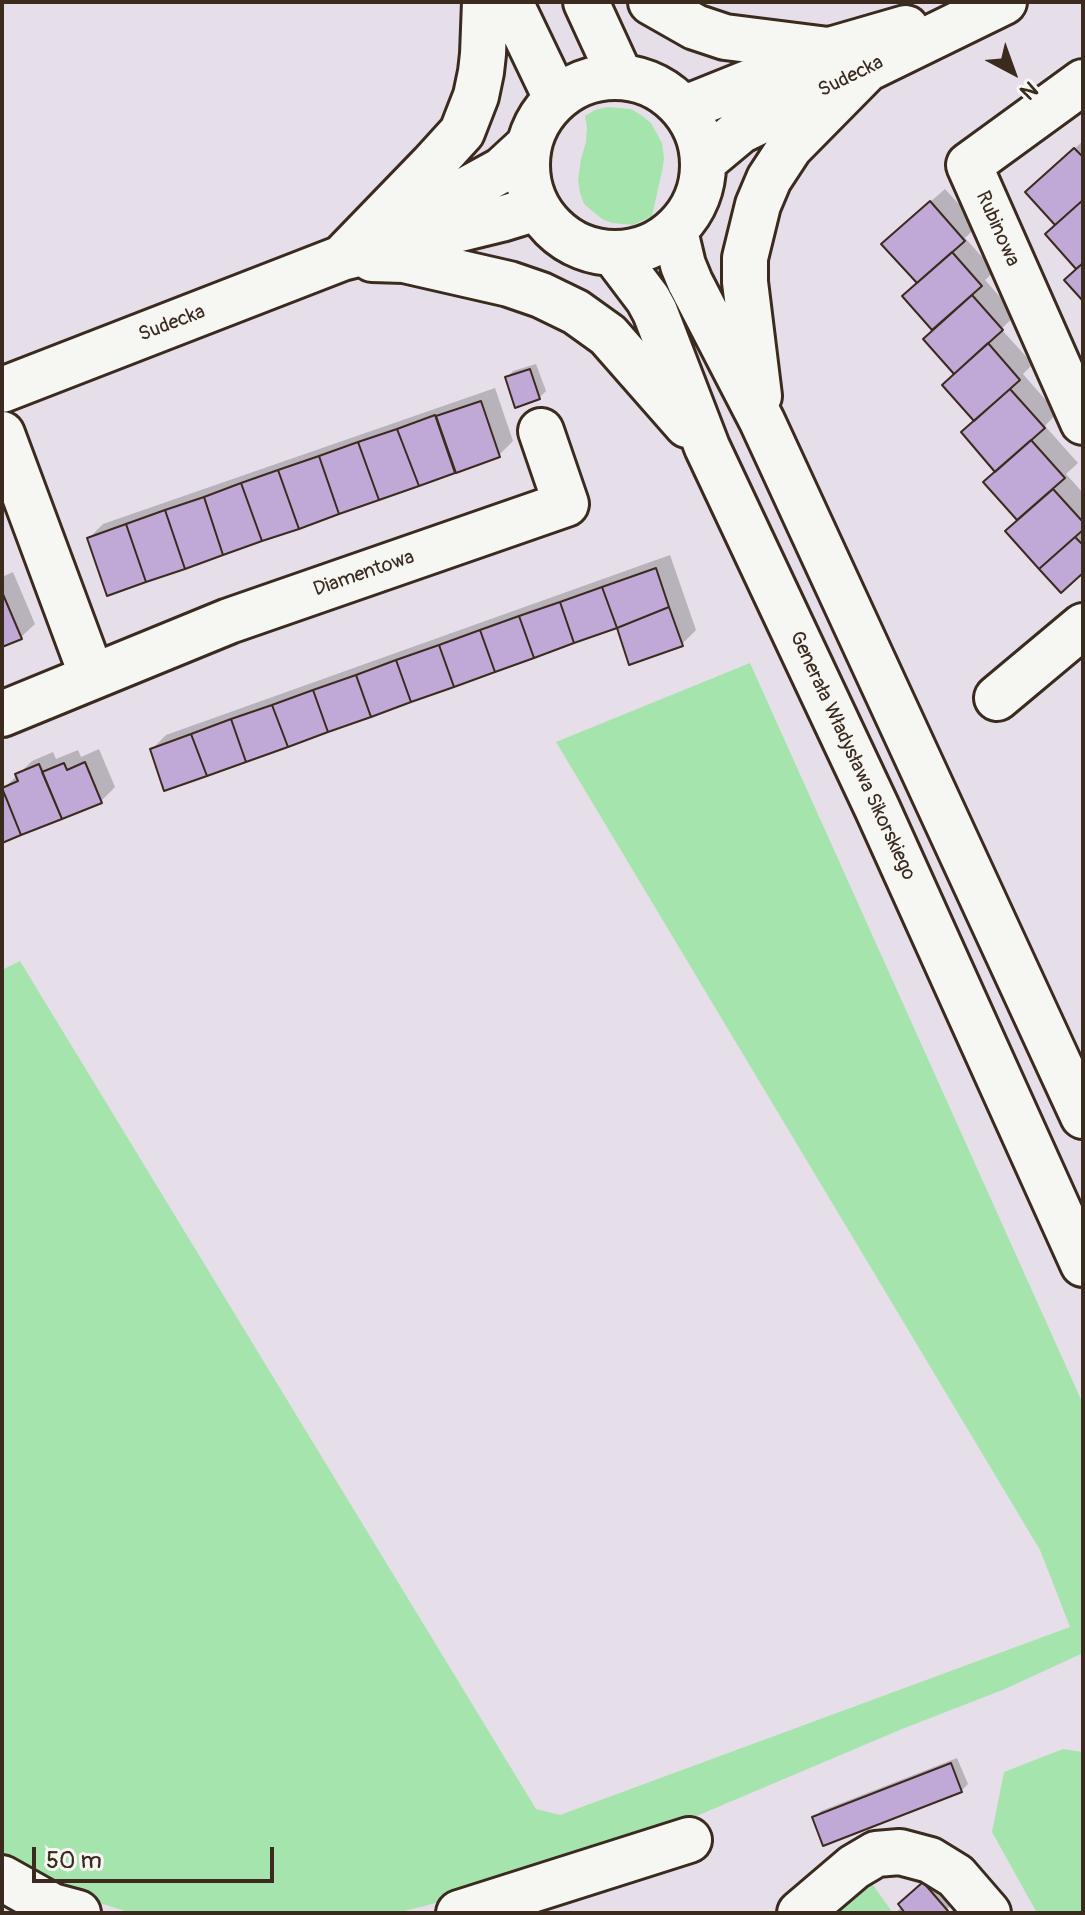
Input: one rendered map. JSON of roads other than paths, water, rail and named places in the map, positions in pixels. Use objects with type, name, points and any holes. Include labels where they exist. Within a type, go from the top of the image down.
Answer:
[{"type":"street","points":[[342,258],[462,132],[476,96],[481,72],[485,2]]},
{"type":"street","points":[[510,2],[556,98]]},
{"type":"street","points":[[586,2],[620,76]]},
{"type":"street","points":[[651,2],[695,27],[725,37],[847,61],[769,179],[758,205],[745,258],[745,282],[762,421]]},
{"type":"street","name":"Sudecka","points":[[704,161],[740,131],[847,61],[997,2]]},
{"type":"street","name":"Sudecka","points":[[682,107],[847,61],[1004,2]]},
{"type":"street","points":[[620,76],[643,80],[665,91],[682,107],[698,132],[704,161],[701,187],[691,210],[675,231],[636,251],[614,254],[591,251],[569,242],[551,227],[537,208],[529,188],[526,167],[528,146],[538,120],[556,98],[575,85],[597,78],[620,76]]},
{"type":"street","name":"Rubinowa","points":[[1083,82],[969,165],[1083,422]]},
{"type":"street","name":"Sudecka","points":[[342,258],[502,170],[528,146]]},
{"type":"street","name":"Sudecka","points":[[2,390],[342,258],[537,208]]},
{"type":"street","points":[[675,231],[690,282],[762,421],[1083,1116]]},
{"type":"street","name":"Generała Władysława Sikorskiego","points":[[614,254],[655,312],[707,447],[877,808],[1083,1264]]},
{"type":"street","points":[[342,258],[404,260],[509,284],[576,312],[608,335],[707,447]]},
{"type":"street","name":"Diamentowa","points":[[2,714],[229,621],[566,504],[541,431]]},
{"type":"street","points":[[2,434],[92,676]]},
{"type":"street","points":[[997,698],[1083,626]]},
{"type":"street","points":[[459,1913],[689,1840]]},
{"type":"street","points":[[800,1913],[854,1867],[876,1854],[900,1852],[930,1860],[956,1876],[988,1913]]},
{"type":"street","points":[[2,1878],[52,1906],[78,1913]]}]
